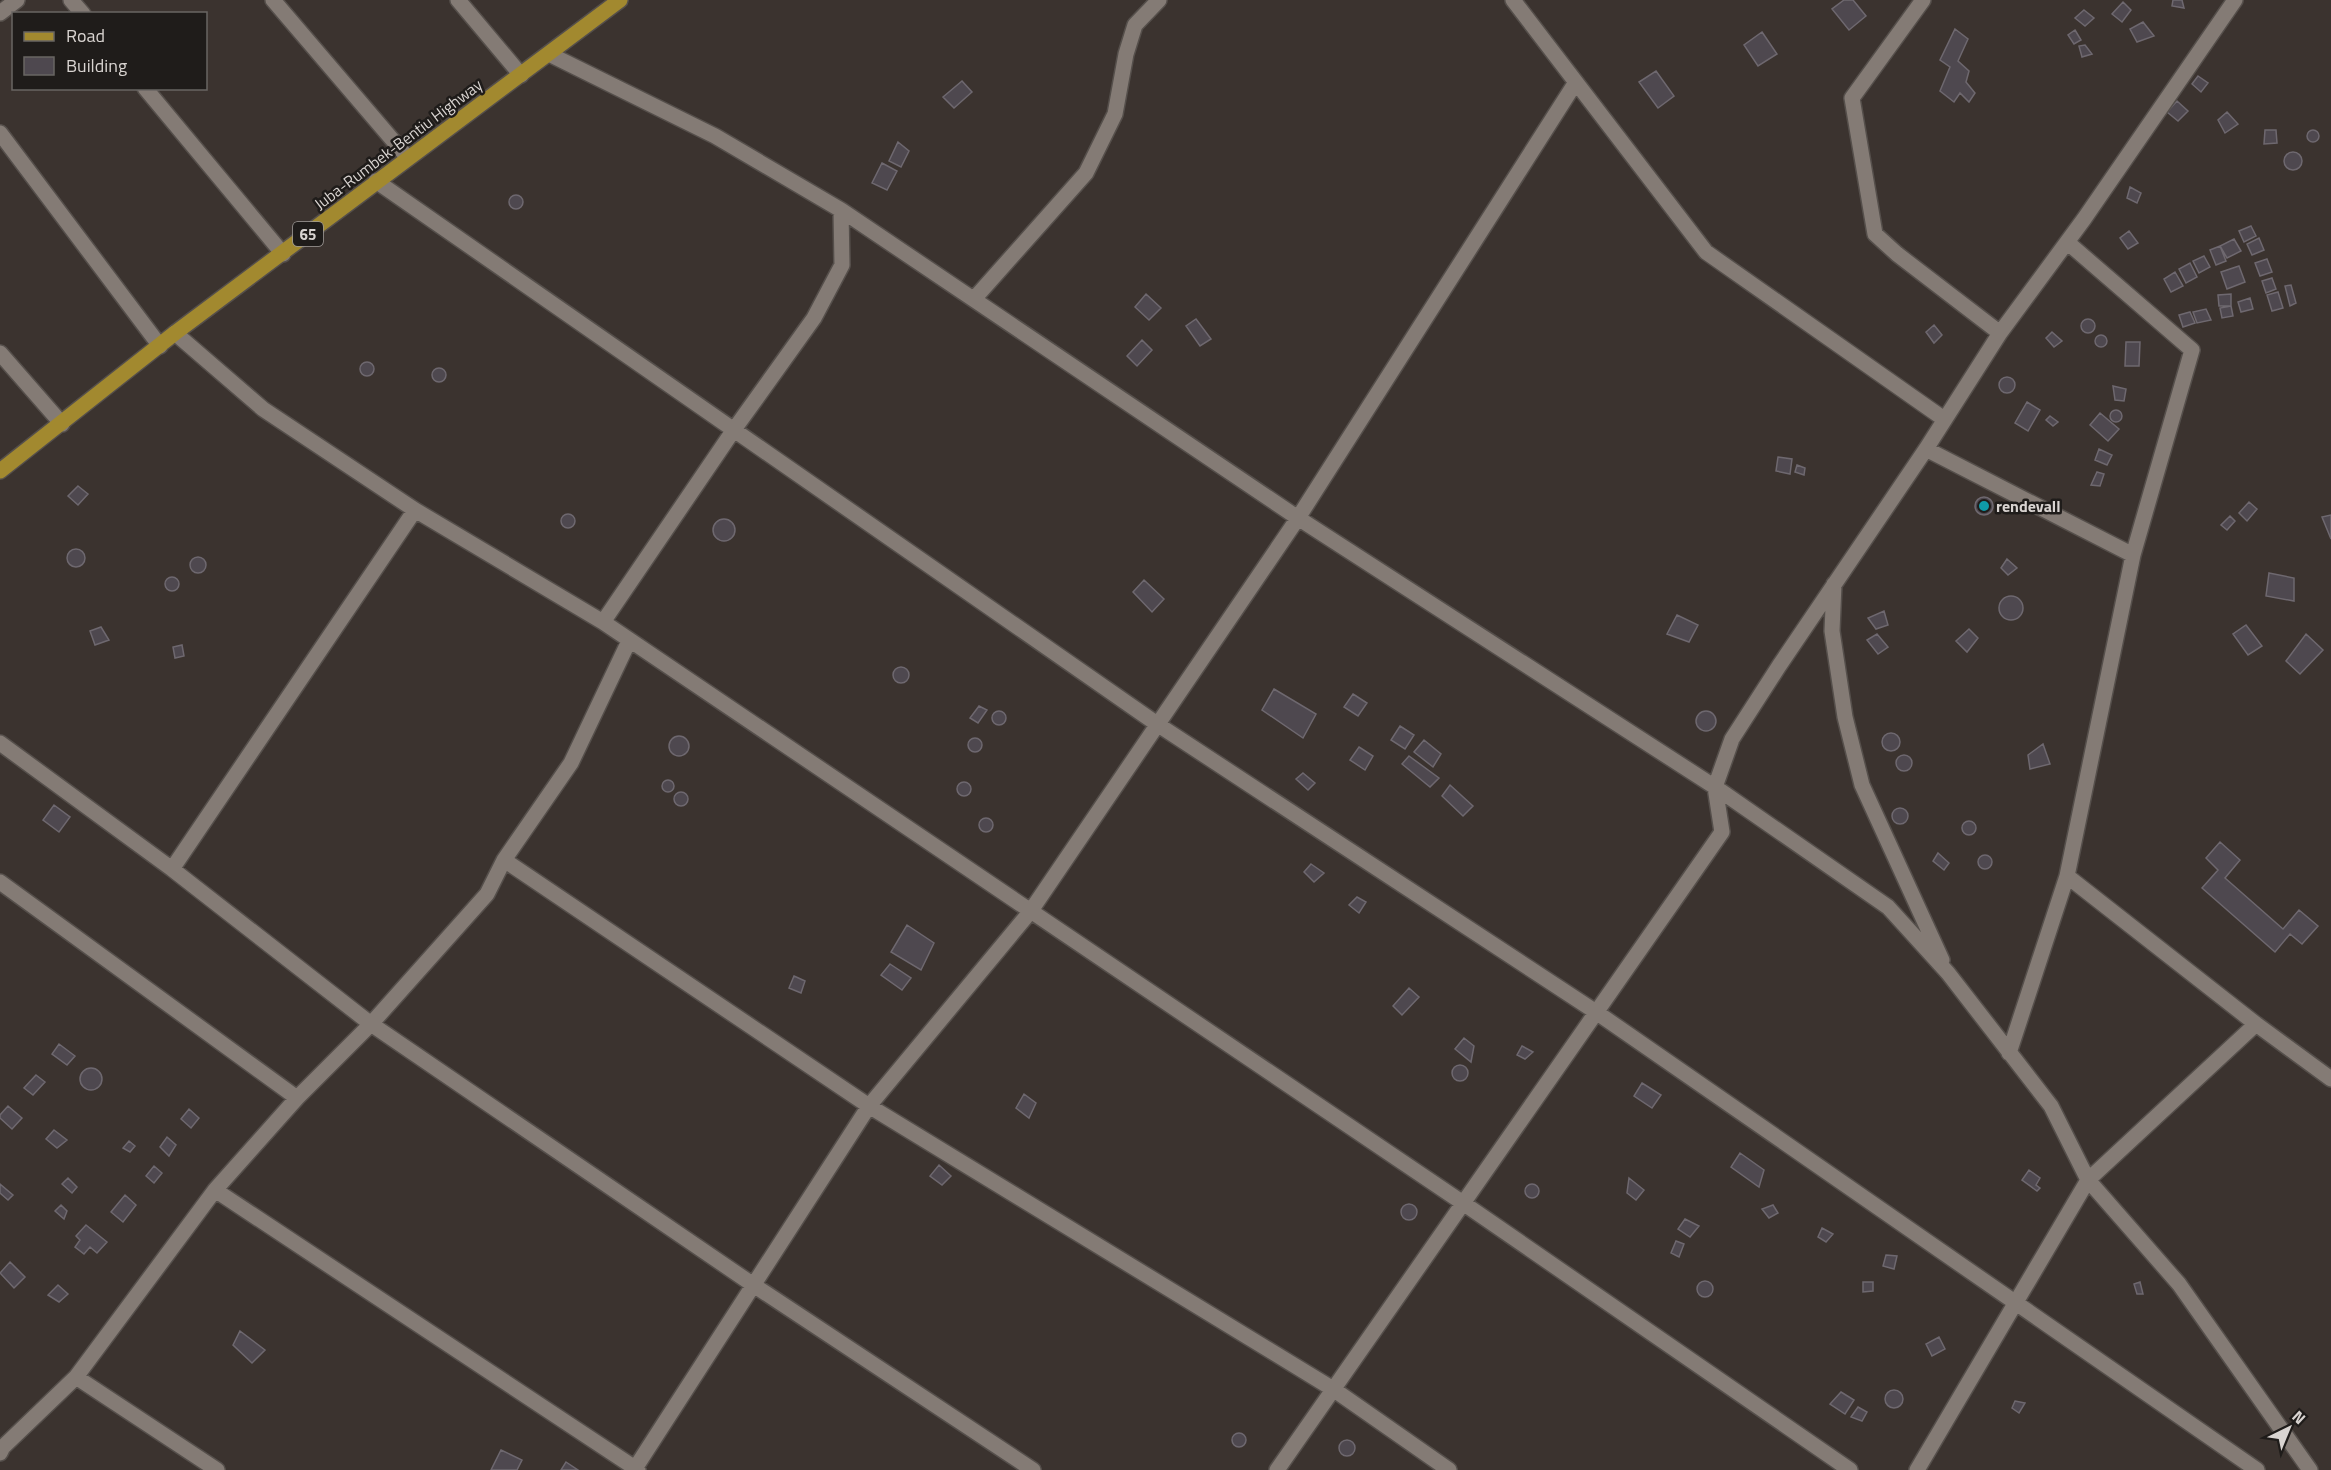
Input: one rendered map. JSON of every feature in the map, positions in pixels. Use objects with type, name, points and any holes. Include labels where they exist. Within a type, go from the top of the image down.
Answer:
[{"type":"main road","name":"Juba-Rumbek-Bentiu Highway","points":[[0,471],[175,333],[620,0]]},
{"type":"street","points":[[0,13],[18,0]]},
{"type":"street","points":[[71,0],[80,12]]},
{"type":"street","points":[[273,0],[408,158]]},
{"type":"street","points":[[458,0],[521,75]]},
{"type":"street","points":[[974,299],[1086,172],[1115,114],[1126,54],[1135,25],[1159,0]]},
{"type":"street","points":[[1513,0],[1706,252],[1944,419]]},
{"type":"street","points":[[1923,0],[1852,98],[1875,234],[1897,254],[2000,333]]},
{"type":"street","points":[[1277,1470],[1722,832],[1715,787],[1732,739],[1926,449],[2000,333],[2067,242],[2235,0]]},
{"type":"street","points":[[549,54],[715,136],[842,210],[1298,518],[1715,787],[1888,907],[1948,973],[2051,1106],[2088,1179],[2179,1284],[2310,1470]]},
{"type":"street","points":[[215,1190],[635,1469],[752,1284],[869,1106],[1030,912],[1298,518],[1576,82]]},
{"type":"street","points":[[147,90],[283,254]]},
{"type":"street","points":[[0,133],[160,346]]},
{"type":"street","points":[[376,181],[1157,724],[1596,1012],[2257,1470]]},
{"type":"street","points":[[603,622],[733,430],[814,318],[842,265],[842,210]]},
{"type":"street","points":[[2009,1053],[2067,876],[2133,555],[2192,350],[2067,242]]},
{"type":"street","points":[[175,333],[263,409],[415,510],[603,622],[1463,1203],[1850,1470]]},
{"type":"street","points":[[0,353],[62,424]]},
{"type":"street","points":[[1926,449],[2133,555]]},
{"type":"street","points":[[172,869],[415,510]]},
{"type":"street","points":[[1834,584],[1832,631],[1845,717],[1862,785],[1948,973]]},
{"type":"street","points":[[1,1449],[76,1377],[215,1190],[297,1098],[371,1024],[487,894],[504,860],[571,763],[629,640]]},
{"type":"street","points":[[0,743],[172,869],[371,1024],[752,1284],[1033,1470]]},
{"type":"street","points":[[504,860],[869,1106],[1333,1389],[1449,1470]]},
{"type":"street","points":[[2067,876],[2256,1024],[2331,1079]]},
{"type":"street","points":[[0,882],[297,1098]]},
{"type":"street","points":[[1917,1470],[2088,1179],[2256,1024]]},
{"type":"street","points":[[76,1377],[217,1470]]},
{"type":"building","points":[[1844,0],[1853,0],[1866,16],[1849,30],[1832,9]]},
{"type":"building","points":[[2173,0],[2182,0],[2184,8],[2172,6]]},
{"type":"building","points":[[2123,2],[2131,10],[2122,22],[2112,14]]},
{"type":"building","points":[[2084,10],[2094,18],[2085,26],[2075,18]]},
{"type":"building","points":[[2143,22],[2154,36],[2137,42],[2130,29]]},
{"type":"building","points":[[1955,29],[1968,39],[1958,61],[1969,71],[1966,82],[1975,93],[1969,102],[1960,93],[1954,102],[1940,91],[1950,67],[1940,60]]},
{"type":"building","points":[[2075,30],[2081,40],[2074,44],[2068,35]]},
{"type":"building","points":[[1762,32],[1777,54],[1758,66],[1744,45]]},
{"type":"building","points":[[2085,45],[2092,54],[2082,57],[2079,46]]},
{"type":"building","points":[[1656,71],[1674,96],[1658,108],[1639,82]]},
{"type":"building","points":[[2198,76],[2208,83],[2201,92],[2192,84]]},
{"type":"building","points":[[962,81],[972,92],[954,108],[943,97]]},
{"type":"building","points":[[2177,101],[2188,111],[2178,121],[2167,112]]},
{"type":"building","points":[[2227,112],[2238,124],[2225,133],[2218,120]]},
{"type":"building","points":[[2265,130],[2276,130],[2277,143],[2264,144]]},
{"type":"building","points":[[2315,130],[2319,136],[2315,142],[2311,142],[2307,134]]},
{"type":"building","points":[[898,142],[909,151],[901,167],[889,161]]},
{"type":"building","points":[[2293,152],[2299,155],[2302,161],[2299,167],[2293,170],[2287,167],[2284,161],[2287,155]]},
{"type":"building","points":[[882,163],[897,171],[887,190],[872,183]]},
{"type":"building","points":[[2130,187],[2141,193],[2137,203],[2127,198]]},
{"type":"building","points":[[516,195],[521,197],[523,202],[521,207],[516,209],[511,207],[509,202],[511,197]]},
{"type":"building","points":[[2251,226],[2256,236],[2244,242],[2239,231]]},
{"type":"building","points":[[2129,231],[2138,243],[2128,249],[2120,238]]},
{"type":"building","points":[[2259,238],[2264,250],[2252,255],[2247,244]]},
{"type":"building","points":[[2234,239],[2241,251],[2227,258],[2220,246]]},
{"type":"building","points":[[2220,246],[2226,261],[2216,265],[2210,250]]},
{"type":"building","points":[[2204,256],[2210,267],[2199,273],[2193,261]]},
{"type":"building","points":[[2267,259],[2272,272],[2260,276],[2255,263]]},
{"type":"building","points":[[2190,263],[2197,277],[2186,283],[2179,269]]},
{"type":"building","points":[[2239,266],[2245,282],[2227,289],[2221,272]]},
{"type":"building","points":[[2175,272],[2183,286],[2171,292],[2164,279]]},
{"type":"building","points":[[2272,278],[2276,289],[2266,293],[2262,281]]},
{"type":"building","points":[[2291,285],[2296,303],[2290,306],[2285,286]]},
{"type":"building","points":[[2278,292],[2283,308],[2272,311],[2267,295]]},
{"type":"building","points":[[1146,294],[1161,308],[1149,320],[1135,307]]},
{"type":"building","points":[[2231,294],[2231,306],[2219,306],[2218,295]]},
{"type":"building","points":[[2250,298],[2253,309],[2241,312],[2238,302]]},
{"type":"building","points":[[2231,306],[2233,316],[2222,318],[2220,308]]},
{"type":"building","points":[[2206,309],[2211,320],[2197,323],[2193,312]]},
{"type":"building","points":[[2190,312],[2195,323],[2183,327],[2179,315]]},
{"type":"building","points":[[1196,319],[1211,339],[1200,346],[1186,326]]},
{"type":"building","points":[[2088,319],[2093,321],[2095,326],[2093,331],[2088,333],[2083,331],[2081,326],[2083,321]]},
{"type":"building","points":[[1934,325],[1942,335],[1934,343],[1926,332]]},
{"type":"building","points":[[2052,332],[2062,341],[2054,347],[2046,338]]},
{"type":"building","points":[[2101,335],[2107,341],[2101,347],[2095,341]]},
{"type":"building","points":[[1142,340],[1152,350],[1137,366],[1127,356]]},
{"type":"building","points":[[2126,342],[2140,342],[2139,366],[2125,366]]},
{"type":"building","points":[[367,362],[372,364],[374,369],[372,374],[367,376],[362,374],[360,369],[362,364]]},
{"type":"building","points":[[439,368],[444,370],[446,375],[444,380],[439,382],[434,380],[432,375],[434,370]]},
{"type":"building","points":[[2004,377],[2010,377],[2015,385],[2013,391],[2004,393],[1999,388],[1999,382]]},
{"type":"building","points":[[2113,386],[2126,389],[2124,401],[2115,400]]},
{"type":"building","points":[[2027,402],[2040,410],[2028,431],[2015,423]]},
{"type":"building","points":[[2118,410],[2122,416],[2118,422],[2114,422],[2110,414]]},
{"type":"building","points":[[2100,413],[2119,429],[2108,441],[2090,425]]},
{"type":"building","points":[[2050,416],[2058,422],[2053,426],[2046,420]]},
{"type":"building","points":[[2099,449],[2112,455],[2107,465],[2095,460]]},
{"type":"building","points":[[1778,457],[1792,459],[1790,474],[1776,471]]},
{"type":"building","points":[[1797,465],[1805,468],[1804,475],[1795,472]]},
{"type":"building","points":[[2097,472],[2104,474],[2100,486],[2091,485]]},
{"type":"building","points":[[78,486],[88,494],[78,505],[68,496]]},
{"type":"building","name":"rendevall","points":[[1984,497],[1990,500],[1993,506],[1990,512],[1984,515],[1978,512],[1975,506],[1978,500]]},
{"type":"building","points":[[2249,502],[2257,509],[2247,521],[2239,513]]},
{"type":"building","points":[[568,514],[573,516],[575,521],[573,526],[568,528],[563,526],[561,521],[563,516]]},
{"type":"building","points":[[2331,515],[2331,539],[2322,517]]},
{"type":"building","points":[[2230,516],[2235,521],[2227,530],[2221,525]]},
{"type":"building","points":[[724,519],[732,522],[735,530],[732,538],[724,541],[716,538],[713,530],[716,522]]},
{"type":"building","points":[[76,549],[82,552],[85,558],[82,564],[76,567],[70,564],[67,558],[70,552]]},
{"type":"building","points":[[198,557],[204,559],[206,565],[204,571],[198,573],[192,571],[190,565],[192,559]]},
{"type":"building","points":[[2007,559],[2017,568],[2008,575],[2001,568]]},
{"type":"building","points":[[2269,573],[2294,578],[2294,601],[2266,596]]},
{"type":"building","points":[[169,577],[175,577],[179,584],[175,591],[169,591],[165,587],[165,581]]},
{"type":"building","points":[[1144,580],[1164,599],[1152,612],[1133,592]]},
{"type":"building","points":[[2011,596],[2020,599],[2023,608],[2020,617],[2011,620],[2002,617],[1999,608],[2002,599]]},
{"type":"building","points":[[1884,611],[1888,625],[1876,629],[1868,618]]},
{"type":"building","points":[[1677,615],[1698,625],[1689,642],[1667,634]]},
{"type":"building","points":[[2246,625],[2262,646],[2248,655],[2233,634]]},
{"type":"building","points":[[101,627],[109,640],[95,645],[90,631]]},
{"type":"building","points":[[1969,629],[1978,638],[1967,652],[1956,641]]},
{"type":"building","points":[[1877,634],[1888,647],[1878,654],[1867,640]]},
{"type":"building","points":[[2306,634],[2323,650],[2300,674],[2286,661]]},
{"type":"building","points":[[182,645],[184,656],[175,658],[173,647]]},
{"type":"building","points":[[898,667],[904,667],[909,675],[907,681],[898,683],[893,678],[893,672]]},
{"type":"building","points":[[1274,689],[1316,714],[1303,738],[1262,710]]},
{"type":"building","points":[[1353,694],[1367,703],[1358,716],[1344,707]]},
{"type":"building","points":[[979,706],[987,710],[978,723],[970,718]]},
{"type":"building","points":[[996,711],[1002,711],[1006,718],[1002,725],[996,725],[992,721],[992,715]]},
{"type":"building","points":[[1706,711],[1713,714],[1716,721],[1713,728],[1706,731],[1699,728],[1696,721],[1699,714]]},
{"type":"building","points":[[1400,726],[1414,735],[1405,749],[1391,740]]},
{"type":"building","points":[[1891,733],[1897,736],[1900,742],[1897,748],[1891,751],[1885,748],[1882,742],[1885,736]]},
{"type":"building","points":[[679,736],[686,739],[689,746],[686,753],[679,756],[672,753],[669,746],[672,739]]},
{"type":"building","points":[[972,738],[978,738],[982,745],[978,752],[972,752],[968,748],[968,742]]},
{"type":"building","points":[[1424,740],[1441,754],[1433,767],[1414,752]]},
{"type":"building","points":[[2043,744],[2050,764],[2030,769],[2028,755]]},
{"type":"building","points":[[1359,747],[1373,756],[1365,770],[1350,760]]},
{"type":"building","points":[[1901,755],[1907,755],[1912,763],[1910,769],[1901,771],[1896,766],[1896,760]]},
{"type":"building","points":[[1409,756],[1439,778],[1430,787],[1402,764]]},
{"type":"building","points":[[1303,773],[1315,783],[1308,790],[1296,779]]},
{"type":"building","points":[[670,780],[674,786],[670,792],[666,792],[662,784]]},
{"type":"building","points":[[961,782],[967,782],[971,789],[967,796],[961,796],[957,792],[957,786]]},
{"type":"building","points":[[1450,785],[1473,806],[1463,816],[1442,796]]},
{"type":"building","points":[[681,792],[686,794],[688,799],[686,804],[681,806],[676,804],[674,799],[676,794]]},
{"type":"building","points":[[54,805],[70,817],[59,832],[43,820]]},
{"type":"building","points":[[1900,808],[1906,810],[1908,816],[1906,822],[1900,824],[1894,822],[1892,816],[1894,810]]},
{"type":"building","points":[[983,818],[989,818],[993,825],[989,832],[983,832],[979,828],[979,822]]},
{"type":"building","points":[[1966,821],[1972,821],[1976,828],[1972,835],[1966,835],[1962,831],[1962,825]]},
{"type":"building","points":[[2220,842],[2240,860],[2225,878],[2283,929],[2299,910],[2318,926],[2302,944],[2290,934],[2275,952],[2202,888],[2218,870],[2206,858]]},
{"type":"building","points":[[1938,853],[1949,863],[1944,870],[1933,861]]},
{"type":"building","points":[[1985,855],[1990,857],[1992,862],[1990,867],[1985,869],[1980,867],[1978,862],[1980,857]]},
{"type":"building","points":[[1311,864],[1324,873],[1314,882],[1304,872]]},
{"type":"building","points":[[1357,897],[1366,902],[1359,913],[1349,905]]},
{"type":"building","points":[[907,925],[934,943],[921,970],[891,952]]},
{"type":"building","points":[[890,964],[911,978],[902,990],[881,975]]},
{"type":"building","points":[[794,976],[805,981],[801,993],[789,988]]},
{"type":"building","points":[[1409,988],[1419,997],[1402,1015],[1393,1006]]},
{"type":"building","points":[[1464,1038],[1474,1046],[1471,1062],[1455,1049]]},
{"type":"building","points":[[59,1044],[75,1056],[67,1065],[52,1054]]},
{"type":"building","points":[[1522,1046],[1533,1052],[1525,1059],[1517,1055]]},
{"type":"building","points":[[1460,1065],[1468,1073],[1460,1081],[1452,1073]]},
{"type":"building","points":[[91,1068],[99,1071],[102,1079],[99,1087],[91,1090],[83,1087],[80,1079],[83,1071]]},
{"type":"building","points":[[36,1075],[45,1082],[33,1095],[24,1088]]},
{"type":"building","points":[[1642,1083],[1661,1095],[1652,1108],[1634,1096]]},
{"type":"building","points":[[1024,1094],[1036,1103],[1029,1118],[1016,1108]]},
{"type":"building","points":[[8,1106],[22,1118],[12,1129],[0,1118]]},
{"type":"building","points":[[189,1109],[199,1118],[191,1128],[181,1119]]},
{"type":"building","points":[[54,1130],[67,1140],[57,1148],[46,1139]]},
{"type":"building","points":[[167,1137],[176,1145],[169,1156],[160,1147]]},
{"type":"building","points":[[129,1141],[135,1146],[130,1152],[123,1148]]},
{"type":"building","points":[[1740,1153],[1764,1170],[1759,1187],[1731,1167]]},
{"type":"building","points":[[939,1165],[951,1176],[942,1185],[930,1176]]},
{"type":"building","points":[[154,1166],[162,1173],[154,1183],[146,1176]]},
{"type":"building","points":[[2029,1170],[2040,1178],[2036,1185],[2040,1188],[2037,1191],[2022,1180]]},
{"type":"building","points":[[68,1178],[77,1187],[72,1193],[62,1184]]},
{"type":"building","points":[[1629,1178],[1644,1190],[1636,1200],[1627,1193]]},
{"type":"building","points":[[0,1184],[13,1195],[8,1200],[0,1193]]},
{"type":"building","points":[[1532,1184],[1537,1186],[1539,1191],[1537,1196],[1532,1198],[1527,1196],[1525,1191],[1527,1186]]},
{"type":"building","points":[[125,1195],[136,1205],[123,1222],[111,1212]]},
{"type":"building","points":[[1409,1204],[1417,1212],[1409,1220],[1401,1212]]},
{"type":"building","points":[[61,1205],[67,1211],[64,1219],[55,1211]]},
{"type":"building","points":[[1773,1205],[1778,1213],[1769,1218],[1762,1209]]},
{"type":"building","points":[[1685,1219],[1699,1226],[1690,1237],[1678,1229]]},
{"type":"building","points":[[86,1225],[107,1242],[97,1253],[90,1247],[84,1254],[75,1247],[80,1240],[76,1236]]},
{"type":"building","points":[[1822,1228],[1833,1234],[1826,1242],[1818,1237]]},
{"type":"building","points":[[1676,1241],[1684,1244],[1679,1257],[1671,1253]]},
{"type":"building","points":[[1886,1255],[1897,1256],[1894,1269],[1883,1266]]},
{"type":"building","points":[[10,1262],[25,1277],[14,1288],[0,1273]]},
{"type":"building","points":[[1702,1281],[1708,1281],[1713,1289],[1711,1295],[1702,1297],[1697,1292],[1697,1286]]},
{"type":"building","points":[[1863,1282],[1873,1282],[1873,1291],[1863,1292]]},
{"type":"building","points":[[2140,1282],[2143,1294],[2137,1294],[2134,1284]]},
{"type":"building","points":[[58,1285],[68,1294],[59,1302],[48,1295]]},
{"type":"building","points":[[240,1331],[265,1350],[252,1363],[233,1345]]},
{"type":"building","points":[[1939,1337],[1945,1349],[1932,1356],[1926,1344]]},
{"type":"building","points":[[1894,1390],[1900,1393],[1903,1399],[1900,1405],[1894,1408],[1888,1405],[1885,1399],[1888,1393]]},
{"type":"building","points":[[1841,1392],[1854,1400],[1845,1414],[1830,1404]]},
{"type":"building","points":[[2015,1401],[2025,1403],[2019,1413],[2012,1408]]},
{"type":"building","points":[[1858,1407],[1867,1412],[1862,1421],[1851,1417]]},
{"type":"building","points":[[1239,1433],[1244,1435],[1246,1440],[1244,1445],[1239,1447],[1234,1445],[1232,1440],[1234,1435]]},
{"type":"building","points":[[1347,1440],[1355,1448],[1347,1456],[1339,1448]]},
{"type":"building","points":[[501,1450],[522,1460],[517,1470],[491,1470]]},
{"type":"building","points":[[566,1462],[578,1470],[561,1470]]},
{"type":"place","name":"rendevall","points":[[1984,506]]}]
